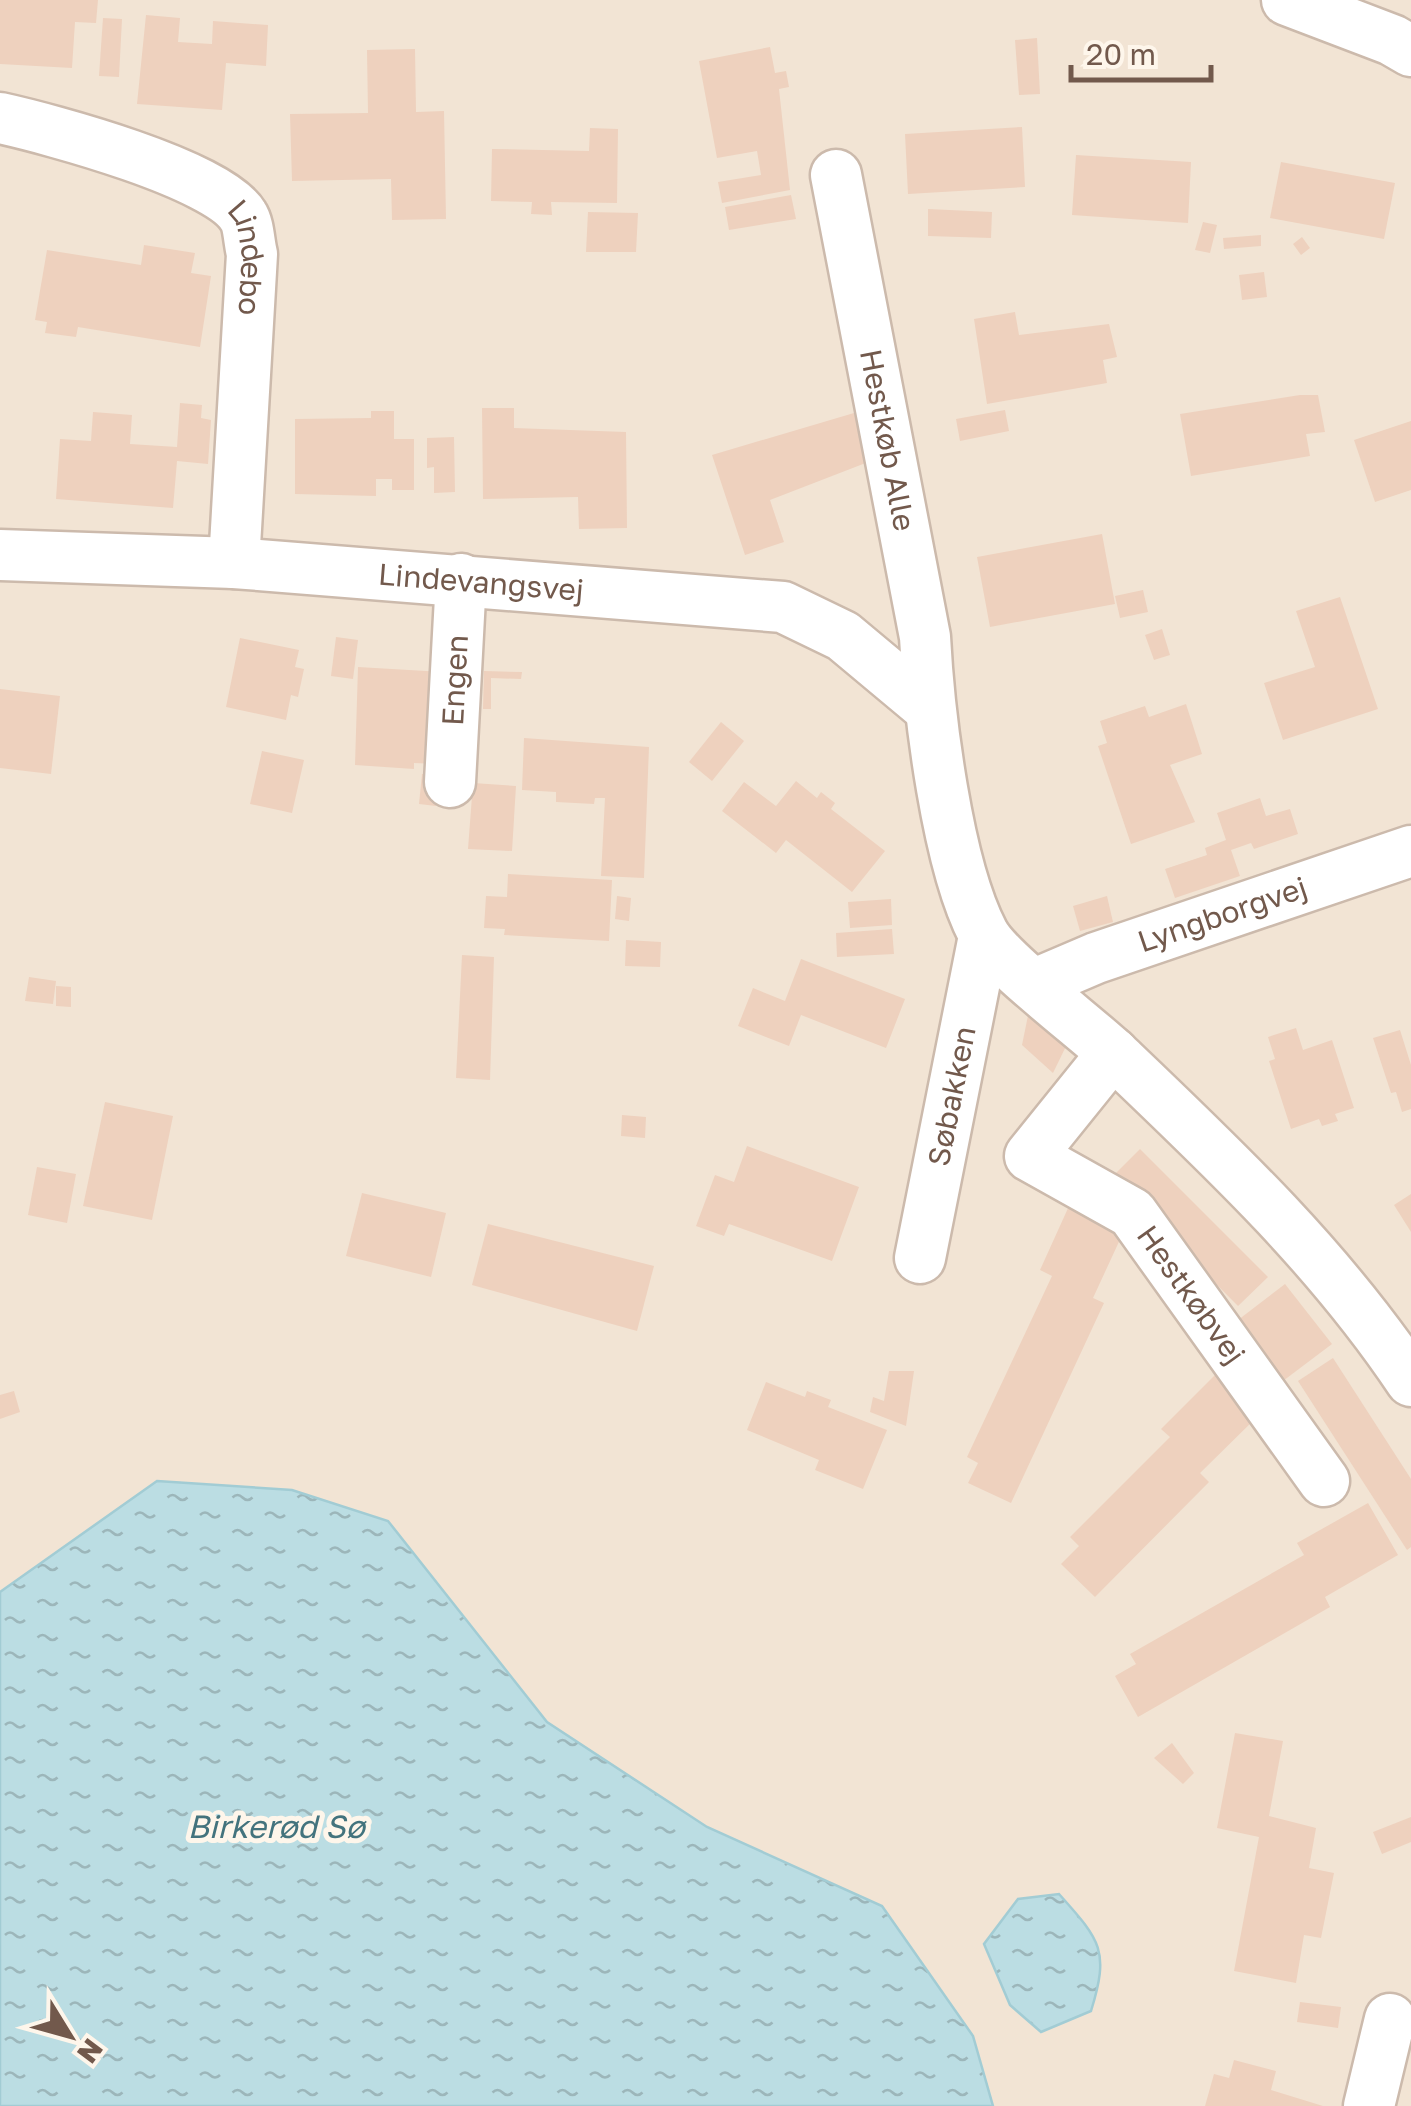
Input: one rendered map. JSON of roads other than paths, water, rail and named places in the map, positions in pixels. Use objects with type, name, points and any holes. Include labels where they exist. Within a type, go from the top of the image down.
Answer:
[{"type":"street","points":[[1287,0],[1411,51]]},
{"type":"street","name":"Lindebo","points":[[0,118],[69,134],[218,192],[244,216],[252,254],[234,562]]},
{"type":"street","name":"Hestkøb Alle","points":[[836,175],[925,637],[928,707]]},
{"type":"street","name":"Lindevangsvej","points":[[0,555],[234,562],[783,607],[844,636],[928,707]]},
{"type":"street","name":"Engen","points":[[450,782],[461,579]]},
{"type":"street","points":[[928,707],[960,865],[984,936],[1113,1053],[1285,1220],[1374,1325],[1411,1381]]},
{"type":"street","name":"Lyngborgvej","points":[[1035,984],[1096,958],[1411,852]]},
{"type":"street","name":"Søbakken","points":[[920,1258],[984,936]]},
{"type":"street","name":"Hestkøbvej","points":[[1113,1053],[1030,1156],[1132,1213],[1324,1482]]},
{"type":"street","points":[[1369,2106],[1390,2018]]},
{"type":"water","name":"Birkerød Sø","points":[[157,1481],[292,1490],[388,1521],[547,1722],[707,1827],[882,1906],[973,2036],[993,2106],[0,2106],[0,1592]]},
{"type":"water","points":[[1059,1894],[1092,1935],[1098,1947],[1100,1973],[1091,2011],[1041,2032],[1010,2005],[984,1944],[1018,1899]]}]
